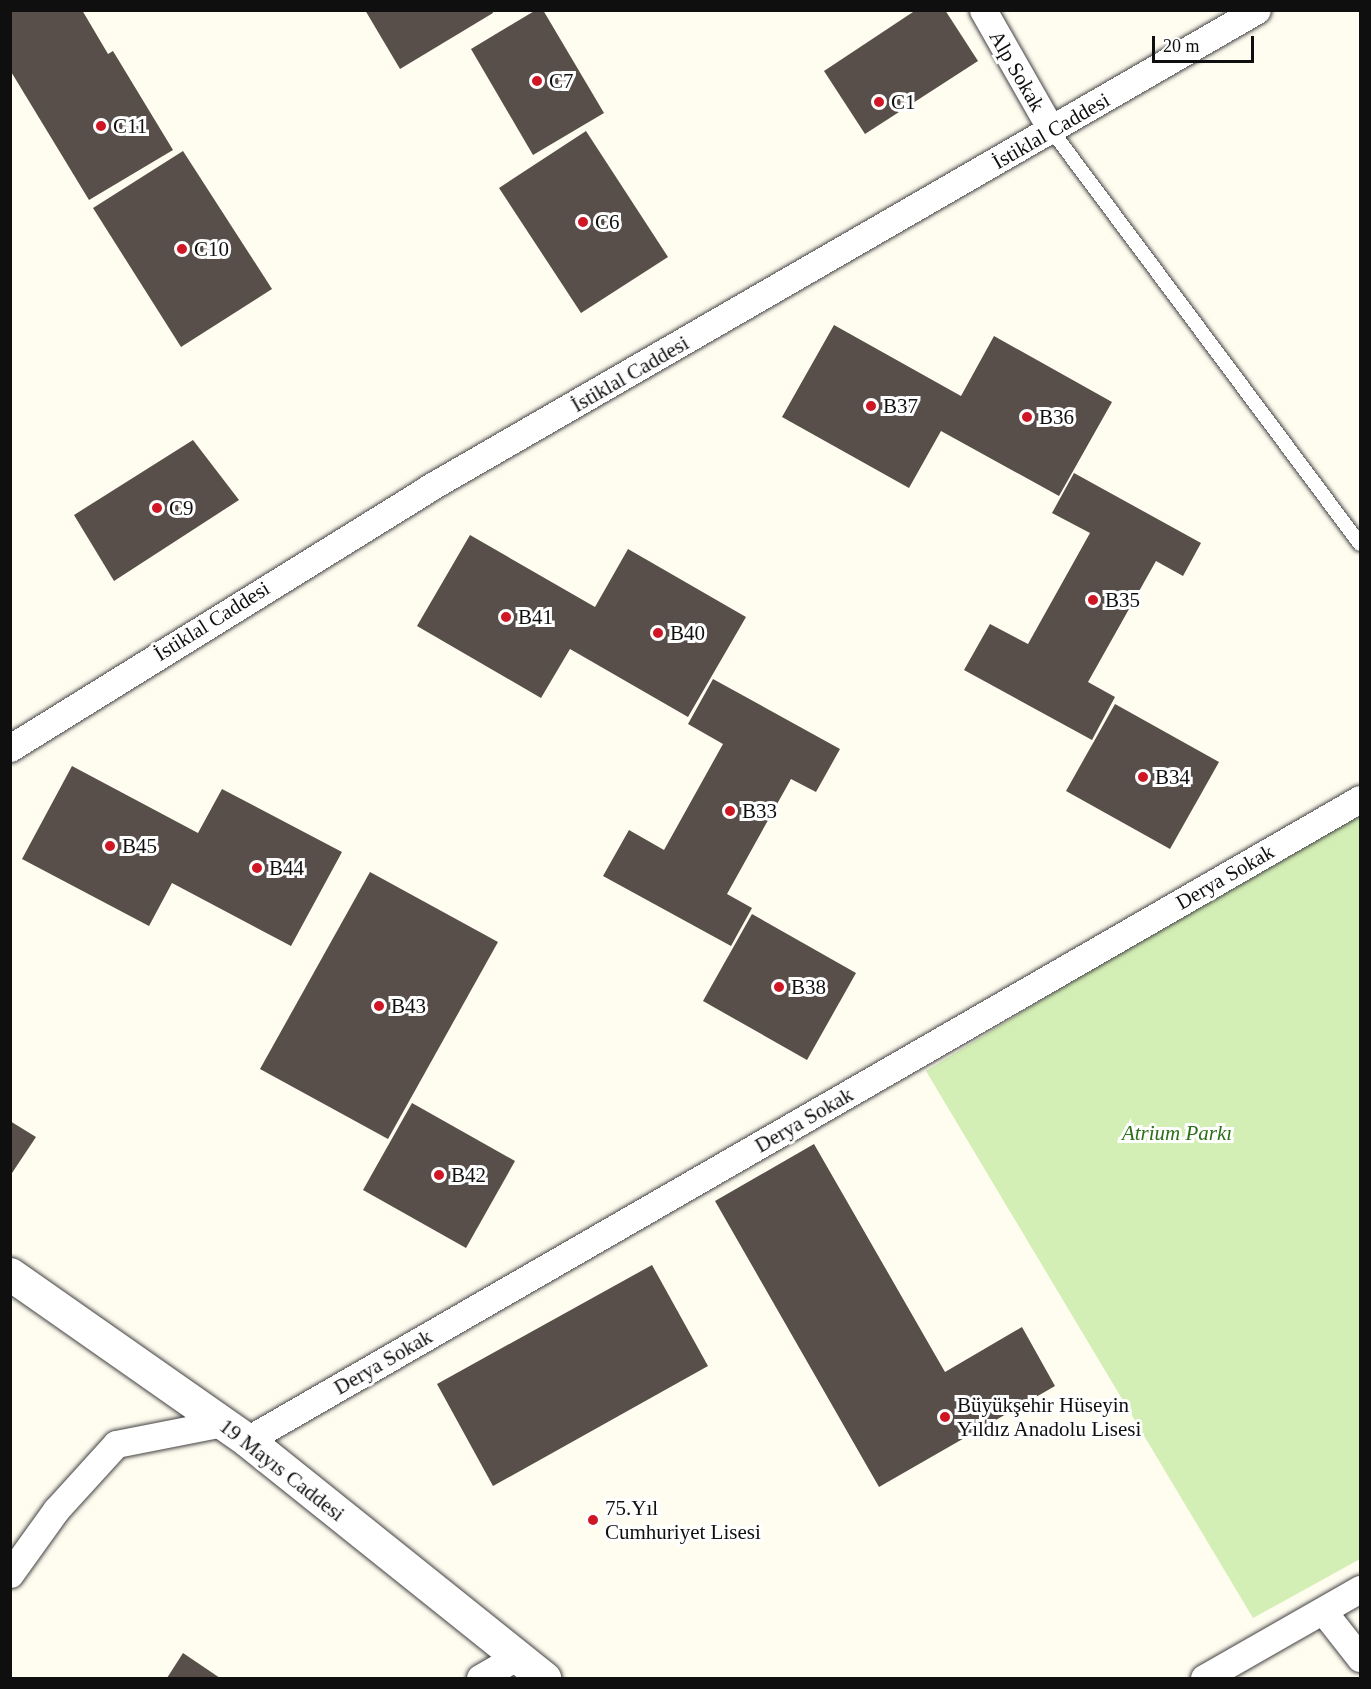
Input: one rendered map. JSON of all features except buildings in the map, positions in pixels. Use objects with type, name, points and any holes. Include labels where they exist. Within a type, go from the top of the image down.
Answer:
[{"type":"street","name":"Alp Sokak","points":[[983,10],[1052,131]]},
{"type":"street","name":"İstiklal Caddesi","points":[[10,748],[427,489],[1052,131],[1257,10]]},
{"type":"street","name":"Derya Sokak","points":[[10,1574],[56,1510],[116,1444],[235,1432],[1360,799]]},
{"type":"street","name":"19 Mayıs Caddesi","points":[[10,1274],[235,1432],[544,1678]]},
{"type":"street","points":[[1204,1678],[1360,1589]]},
{"type":"street","points":[[1323,1611],[1360,1658]]},
{"type":"street","points":[[480,1678],[516,1657]]},
{"type":"lane","points":[[1052,131],[1360,544]]},
{"type":"green space","name":"Atrium Parkı","points":[[1360,805],[1360,1559],[1253,1618],[926,1071]]},
{"type":"place","name":"C7","points":[[537,81]]},
{"type":"place","name":"C1","points":[[879,102]]},
{"type":"place","name":"C11","points":[[101,126]]},
{"type":"place","name":"C6","points":[[583,222]]},
{"type":"place","name":"C10","points":[[182,249]]},
{"type":"place","name":"B37","points":[[871,406]]},
{"type":"place","name":"B36","points":[[1027,417]]},
{"type":"place","name":"C9","points":[[157,508]]},
{"type":"place","name":"B35","points":[[1093,600]]},
{"type":"place","name":"B41","points":[[506,617]]},
{"type":"place","name":"B40","points":[[658,633]]},
{"type":"place","name":"B34","points":[[1143,777]]},
{"type":"place","name":"B33","points":[[730,811]]},
{"type":"place","name":"B45","points":[[110,846]]},
{"type":"place","name":"B44","points":[[257,868]]},
{"type":"place","name":"B38","points":[[779,987]]},
{"type":"place","name":"B43","points":[[379,1006]]},
{"type":"place","name":"B42","points":[[439,1175]]},
{"type":"place","name":"Büyükşehir Hüseyin Yıldız Anadolu Lisesi","points":[[945,1417]]},
{"type":"place","name":"75.Yıl Cumhuriyet Lisesi","points":[[593,1520]]}]
